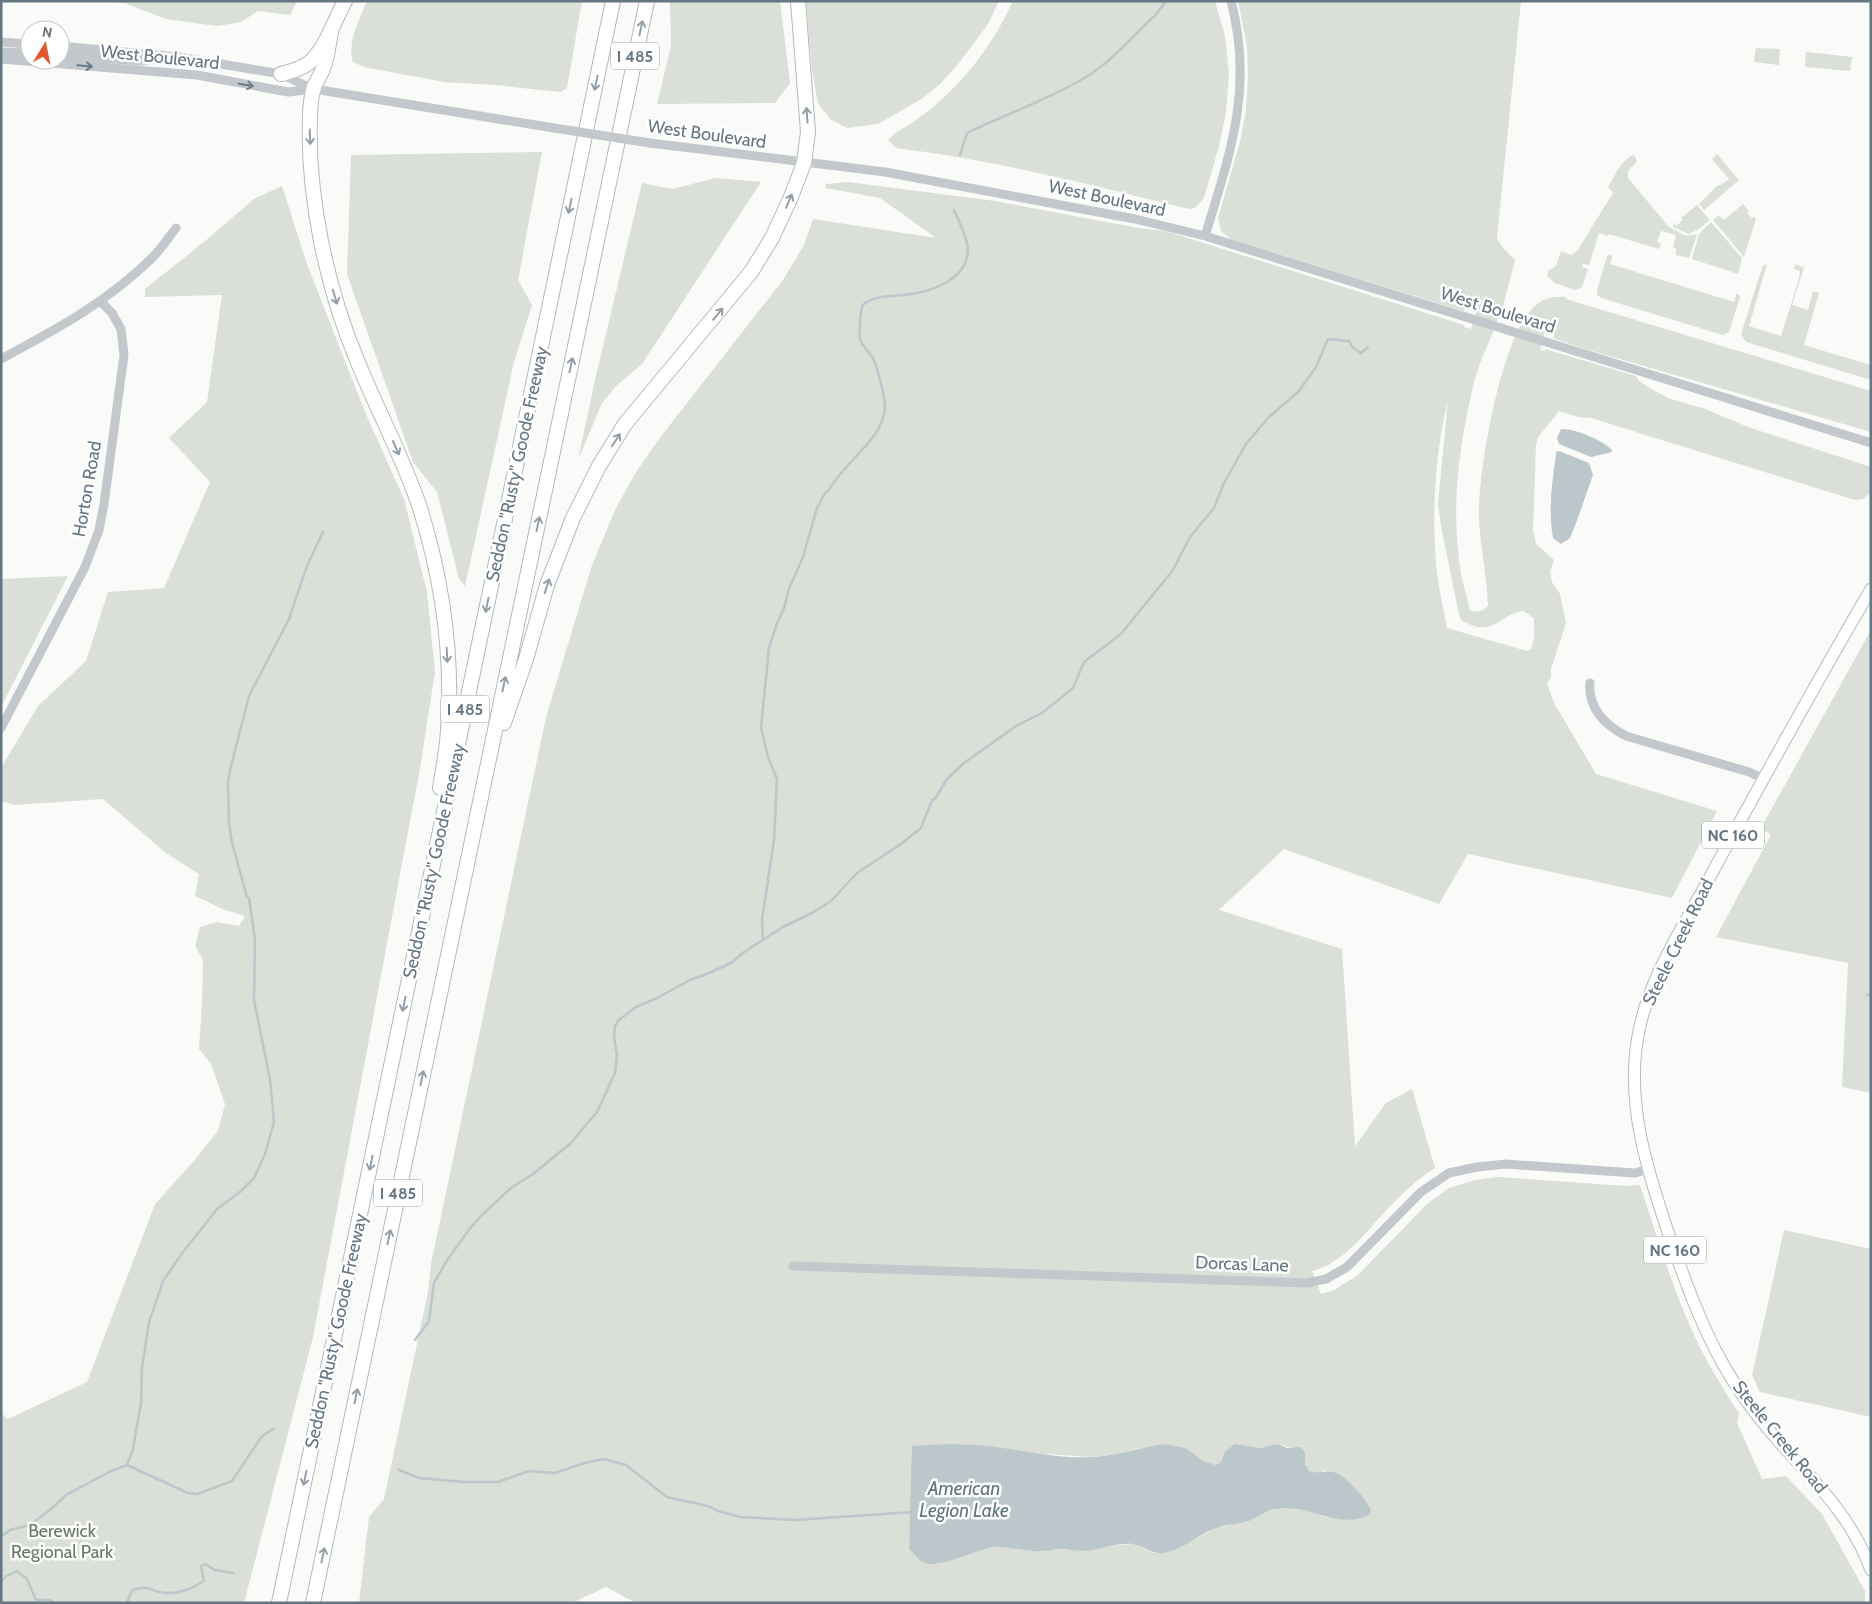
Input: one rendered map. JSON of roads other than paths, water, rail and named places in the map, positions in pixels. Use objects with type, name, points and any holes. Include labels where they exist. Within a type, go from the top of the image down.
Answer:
[{"type":"highway","points":[[282,74],[300,68],[311,61],[331,31],[345,1]]},
{"type":"highway","name":"Seddon \"Rusty\" Goode Freeway","points":[[279,1603],[613,1]]},
{"type":"highway","name":"Seddon \"Rusty\" Goode Freeway","points":[[313,1603],[646,1]]},
{"type":"highway","points":[[484,783],[526,659],[547,585],[573,518],[599,466],[625,424],[751,272],[772,238],[804,163],[808,132],[798,1]]},
{"type":"highway","points":[[331,31],[324,66],[314,89],[309,121],[311,170],[327,270],[356,359],[402,462],[419,508],[438,579],[444,618],[449,687],[448,730],[425,903]]},
{"type":"main road","name":"Steele Creek Road","points":[[1871,589],[1764,779],[1673,947],[1652,990],[1643,1013],[1638,1037],[1634,1087],[1637,1119],[1648,1169],[1690,1295],[1705,1330],[1734,1384],[1759,1418],[1840,1512],[1859,1541],[1871,1570]]},
{"type":"street","points":[[1205,236],[1232,144],[1239,106],[1240,46],[1231,1]]},
{"type":"street","points":[[1,42],[20,43]]},
{"type":"street","name":"West Boulevard","points":[[70,47],[179,57],[282,74],[314,89]]},
{"type":"street","points":[[1,52],[20,53]]},
{"type":"street","points":[[70,56],[140,60],[179,57]]},
{"type":"street","name":"West Boulevard","points":[[1,59],[20,60]]},
{"type":"street","name":"West Boulevard","points":[[70,63],[197,76],[288,92],[314,89],[650,143],[885,172],[1125,217],[1205,236],[1871,443]]},
{"type":"street","points":[[1,359],[63,326],[101,302],[153,258],[176,228]]},
{"type":"street","name":"Horton Road","points":[[1,728],[85,567],[99,530],[106,496],[124,355],[121,329],[112,314],[101,302]]},
{"type":"street","points":[[1590,683],[1590,694],[1593,704],[1600,717],[1612,729],[1626,736],[1749,772],[1764,779]]},
{"type":"street","name":"Dorcas Lane","points":[[793,1266],[1307,1283],[1326,1279],[1348,1267],[1421,1192],[1439,1178],[1449,1174],[1477,1167],[1506,1164],[1635,1173],[1648,1169]]},
{"type":"water","points":[[1561,429],[1573,430],[1588,435],[1608,446],[1612,452],[1591,457],[1559,444],[1557,438]]},
{"type":"water","points":[[1559,451],[1589,463],[1593,475],[1570,538],[1561,544],[1553,538],[1551,517],[1551,496],[1556,452]]},
{"type":"water","name":"American Legion Lake","points":[[1163,1444],[1186,1448],[1203,1461],[1216,1465],[1221,1462],[1225,1451],[1235,1444],[1260,1448],[1278,1444],[1287,1448],[1300,1447],[1305,1452],[1305,1464],[1309,1471],[1333,1472],[1340,1475],[1356,1489],[1371,1510],[1369,1515],[1345,1520],[1289,1508],[1273,1510],[1246,1522],[1210,1531],[1184,1546],[1162,1553],[1133,1544],[1115,1545],[1085,1551],[1058,1549],[1035,1551],[994,1547],[949,1561],[931,1564],[921,1561],[909,1548],[912,1446],[978,1445],[1049,1455],[1092,1457]]},
{"type":"waterway","points":[[960,155],[967,133],[1057,93],[1095,71],[1154,17],[1166,1]]},
{"type":"waterway","points":[[763,940],[762,920],[774,840],[777,779],[768,757],[761,728],[769,648],[789,589],[803,557],[817,508],[825,493],[870,442],[884,416],[885,402],[877,368],[873,358],[860,339],[863,305],[876,298],[913,294],[935,288],[954,277],[966,260],[968,249],[954,210]]},
{"type":"waterway","points":[[415,1340],[429,1321],[434,1283],[448,1259],[471,1227],[511,1188],[533,1174],[571,1143],[597,1112],[615,1073],[617,1056],[614,1036],[615,1026],[619,1020],[636,1007],[690,980],[731,963],[744,952],[783,927],[812,913],[831,901],[857,873],[901,844],[921,828],[932,800],[935,799],[947,779],[964,763],[1016,726],[1042,713],[1073,688],[1084,662],[1121,634],[1173,570],[1190,537],[1214,508],[1224,483],[1246,444],[1268,418],[1299,391],[1316,367],[1328,339],[1349,341],[1353,348],[1361,353],[1368,347]]},
{"type":"waterway","points":[[127,1465],[133,1449],[141,1403],[142,1368],[149,1322],[163,1281],[218,1208],[240,1192],[254,1178],[265,1154],[274,1122],[270,1079],[254,1000],[255,940],[249,898],[247,897],[232,843],[229,823],[228,783],[249,696],[289,619],[307,566],[323,532]]},
{"type":"waterway","points":[[1,1537],[10,1530],[30,1525],[66,1495],[109,1472],[127,1465],[188,1493],[197,1494],[232,1481],[262,1436],[273,1429]]},
{"type":"waterway","points":[[399,1470],[419,1478],[464,1482],[498,1482],[529,1471],[555,1473],[584,1463],[604,1459],[626,1465],[667,1497],[708,1506],[740,1517],[795,1520],[913,1512]]},
{"type":"waterway","points":[[127,1603],[132,1590],[139,1588],[171,1593],[195,1586],[204,1581],[201,1566],[205,1564],[215,1570],[233,1573]]},
{"type":"waterway","points":[[1,1582],[5,1577],[17,1571],[27,1579],[36,1600],[50,1600],[55,1603]]},
{"type":"park label","name":"Berewick Regional Park","points":[[62,1541]]}]
